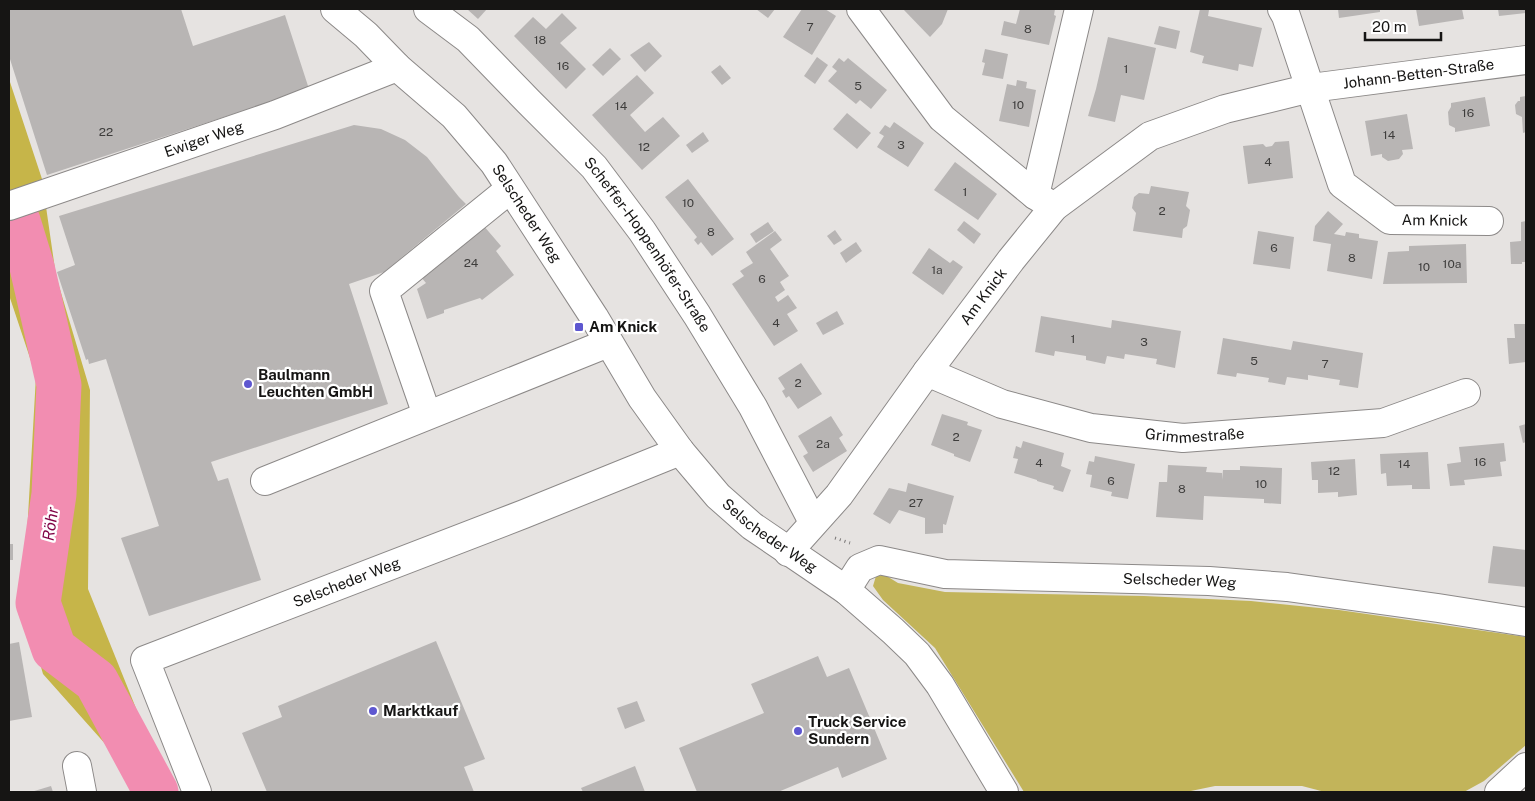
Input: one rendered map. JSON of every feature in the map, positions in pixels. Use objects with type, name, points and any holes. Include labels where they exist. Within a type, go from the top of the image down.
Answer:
[{"type":"street","name":"Selscheder Weg","points":[[335,9],[366,35],[397,67],[454,116],[494,163],[594,317],[642,398],[680,452],[718,496],[752,526],[846,590],[917,654],[940,685],[1004,792]]},
{"type":"street","name":"Scheffer-Hoppenhöfer-Straße","points":[[428,9],[468,39],[594,167],[642,231],[697,315],[753,407],[813,522]]},
{"type":"street","points":[[861,9],[942,118],[1044,201]]},
{"type":"street","name":"Am Knick","points":[[788,552],[839,495],[927,372],[1011,260],[1044,201],[1079,9]]},
{"type":"street","name":"Am Knick","points":[[1282,9],[1311,88],[1342,184],[1390,220],[1489,221]]},
{"type":"street","name":"Johann-Betten-Straße","points":[[1311,88],[1526,60]]},
{"type":"street","name":"Ewiger Weg","points":[[9,206],[275,115],[397,67]]},
{"type":"street","name":"Am Knick","points":[[1044,201],[1150,136],[1225,109],[1311,88]]},
{"type":"street","points":[[428,415],[384,291],[510,188]]},
{"type":"street","points":[[265,481],[608,342]]},
{"type":"street","name":"Grimmestraße","points":[[927,372],[1002,404],[1091,428],[1183,438],[1384,423],[1466,393]]},
{"type":"street","name":"Selscheder Weg","points":[[197,792],[144,660],[680,452]]},
{"type":"street","name":"Selscheder Weg","points":[[846,590],[860,568],[879,560],[945,574],[1210,581],[1287,587],[1526,622]]},
{"type":"street","points":[[1499,792],[1526,767]]},
{"type":"shaded area","points":[[9,79],[42,179],[56,276],[90,390],[88,589],[154,753],[177,792],[148,792],[43,674],[23,604],[36,376],[9,295]]},
{"type":"shaded area","points":[[885,575],[898,583],[945,592],[1144,596],[1251,601],[1339,610],[1526,637],[1526,745],[1484,781],[1464,792],[1325,792],[1302,786],[1215,786],[1186,792],[1024,792],[935,648],[883,600],[873,586],[876,576]]},
{"type":"building","points":[[9,9],[181,9],[193,46],[285,15],[309,89],[47,175],[9,56]]},
{"type":"building","points":[[467,9],[487,9],[478,19]]},
{"type":"building","points":[[756,9],[775,9],[768,18]]},
{"type":"building","points":[[802,9],[825,9],[836,16],[812,55],[783,37]]},
{"type":"building","points":[[903,9],[948,9],[942,24],[930,37]]},
{"type":"building","points":[[1020,9],[1055,9],[1054,15],[1056,16],[1049,45],[1001,35],[1004,21],[1016,24]]},
{"type":"building","points":[[1200,9],[1209,10],[1208,16],[1262,28],[1253,67],[1239,64],[1238,71],[1202,63],[1204,56],[1190,52]]},
{"type":"building","points":[[1338,9],[1380,9],[1380,12],[1339,18]]},
{"type":"building","points":[[1416,9],[1462,9],[1464,19],[1419,26]]},
{"type":"building","points":[[1498,9],[1526,9],[1526,13],[1499,16]]},
{"type":"building","points":[[562,13],[577,28],[560,43],[586,69],[566,89],[514,36],[533,17],[546,29]]},
{"type":"building","points":[[1159,26],[1180,31],[1176,49],[1154,44]]},
{"type":"building","points":[[1108,37],[1156,48],[1144,100],[1121,95],[1115,122],[1088,116]]},
{"type":"building","points":[[649,42],[662,56],[645,72],[630,55]]},
{"type":"building","points":[[610,48],[621,59],[603,76],[592,65]]},
{"type":"building","points":[[985,49],[1008,54],[1003,79],[982,75],[985,63],[982,62]]},
{"type":"building","points":[[817,57],[828,65],[815,84],[804,76]]},
{"type":"building","points":[[839,58],[844,62],[848,58],[887,90],[871,109],[860,100],[856,104],[828,81],[837,71],[832,67]]},
{"type":"building","points":[[720,65],[731,78],[722,85],[711,72]]},
{"type":"building","points":[[637,75],[654,93],[630,115],[645,132],[663,117],[680,136],[642,170],[592,115]]},
{"type":"building","points":[[1017,80],[1027,82],[1026,88],[1036,90],[1029,127],[999,121],[1007,84],[1016,86]]},
{"type":"building","points":[[1526,96],[1526,132],[1523,133],[1522,117],[1516,114],[1515,105],[1520,101],[1520,97]]},
{"type":"building","points":[[1485,97],[1490,126],[1455,132],[1455,128],[1449,125],[1448,112],[1451,103]]},
{"type":"building","points":[[847,113],[871,133],[857,149],[833,129]]},
{"type":"building","points":[[1407,114],[1413,149],[1402,150],[1403,154],[1399,159],[1388,161],[1382,157],[1382,154],[1371,156],[1365,121]]},
{"type":"building","points":[[894,122],[924,143],[908,167],[877,147],[884,136],[879,133],[885,125],[890,128]]},
{"type":"building","name":"Baulmann Leuchten GmbH","points":[[354,125],[381,129],[405,140],[427,157],[466,204],[384,272],[349,284],[388,404],[211,462],[218,481],[228,478],[261,580],[149,616],[121,538],[159,526],[106,359],[89,364],[88,359],[86,360],[57,272],[75,265],[59,216]]},
{"type":"building","points":[[703,132],[709,141],[692,153],[686,145]]},
{"type":"building","points":[[1289,141],[1293,178],[1248,184],[1243,146],[1263,144],[1266,147],[1272,146],[1275,142]]},
{"type":"building","points":[[955,162],[997,194],[978,220],[934,190]]},
{"type":"building","points":[[688,179],[734,239],[712,256],[701,242],[698,245],[694,240],[697,237],[665,197]]},
{"type":"building","points":[[1151,186],[1189,192],[1186,206],[1190,210],[1187,226],[1183,229],[1182,238],[1133,231],[1136,213],[1132,208],[1134,197],[1139,193],[1149,194]]},
{"type":"building","points":[[1328,211],[1343,224],[1334,234],[1345,236],[1346,232],[1359,234],[1359,238],[1378,241],[1372,279],[1327,271],[1331,244],[1313,241],[1315,226]]},
{"type":"building","points":[[964,221],[981,234],[974,244],[957,230]]},
{"type":"building","points":[[1526,221],[1526,262],[1511,264],[1510,242],[1521,241],[1521,222]]},
{"type":"building","points":[[768,222],[774,231],[756,243],[750,234]]},
{"type":"building","points":[[483,225],[501,246],[496,251],[514,275],[482,300],[480,298],[444,310],[444,313],[427,319],[417,289],[426,283],[420,276]]},
{"type":"building","points":[[835,230],[842,240],[834,245],[827,236]]},
{"type":"building","points":[[775,231],[782,240],[770,249],[789,276],[780,282],[785,290],[775,297],[778,302],[788,295],[797,308],[787,314],[798,331],[774,346],[732,284],[744,276],[740,271],[753,263],[746,252]]},
{"type":"building","points":[[1258,231],[1294,237],[1290,269],[1253,264]]},
{"type":"building","points":[[856,242],[862,251],[846,263],[840,253]]},
{"type":"building","points":[[1466,244],[1467,283],[1383,284],[1388,252],[1409,251],[1409,246]]},
{"type":"building","points":[[929,248],[950,263],[953,260],[963,267],[943,295],[912,273]]},
{"type":"building","points":[[837,311],[844,324],[823,335],[816,323]]},
{"type":"building","points":[[1041,316],[1111,328],[1112,320],[1181,331],[1175,368],[1156,364],[1157,359],[1125,354],[1124,359],[1107,356],[1105,364],[1086,360],[1086,356],[1055,351],[1054,356],[1035,352]]},
{"type":"building","points":[[1514,324],[1526,324],[1526,362],[1509,364],[1507,338],[1515,338]]},
{"type":"building","points":[[1223,338],[1291,350],[1293,341],[1363,353],[1358,388],[1339,385],[1340,380],[1308,375],[1308,380],[1287,377],[1285,385],[1268,382],[1269,378],[1237,373],[1236,377],[1217,374]]},
{"type":"building","points":[[801,363],[822,394],[798,409],[789,396],[786,398],[782,391],[785,389],[778,378]]},
{"type":"building","points":[[942,414],[968,422],[967,425],[982,430],[970,462],[931,445]]},
{"type":"building","points":[[831,416],[843,435],[839,438],[847,451],[813,472],[803,456],[808,453],[798,436]]},
{"type":"building","points":[[1526,424],[1526,442],[1523,443],[1519,426]]},
{"type":"building","points":[[1023,441],[1064,453],[1061,466],[1071,470],[1063,492],[1053,489],[1054,486],[1014,473],[1018,459],[1013,458],[1016,446],[1021,448]]},
{"type":"building","points":[[1504,443],[1506,461],[1500,462],[1502,476],[1464,480],[1465,485],[1450,486],[1447,464],[1461,462],[1459,447]]},
{"type":"building","points":[[1428,452],[1430,489],[1412,489],[1412,485],[1387,486],[1386,473],[1381,474],[1380,454]]},
{"type":"building","points":[[1095,456],[1135,464],[1128,499],[1111,496],[1112,492],[1090,487],[1092,475],[1086,474],[1089,461],[1094,462]]},
{"type":"building","points":[[1355,459],[1357,495],[1338,497],[1338,492],[1318,493],[1318,480],[1312,480],[1311,462]]},
{"type":"building","points":[[1168,465],[1207,467],[1206,472],[1222,473],[1222,480],[1223,470],[1240,470],[1240,466],[1282,468],[1281,504],[1264,503],[1264,499],[1204,496],[1203,520],[1156,517],[1159,482],[1167,482]]},
{"type":"building","points":[[908,483],[954,496],[946,525],[943,524],[943,533],[925,534],[925,518],[899,510],[890,524],[873,514],[889,488],[906,492]]},
{"type":"building","points":[[9,544],[13,544],[13,560],[9,560]]},
{"type":"building","points":[[1493,546],[1526,550],[1526,587],[1488,583]]},
{"type":"building","name":"Marktkauf","points":[[436,641],[485,759],[464,767],[474,792],[267,792],[242,733],[282,717],[278,706]]},
{"type":"building","points":[[19,642],[32,717],[9,721],[9,644]]},
{"type":"building","name":"Truck Service Sundern","points":[[818,656],[827,677],[849,668],[887,759],[842,778],[838,767],[778,792],[697,792],[679,748],[764,713],[751,684]]},
{"type":"building","points":[[637,701],[645,721],[625,729],[617,708]]},
{"type":"building","points":[[635,766],[645,792],[583,792],[581,788]]},
{"type":"building","points":[[51,786],[53,792],[31,792]]},
{"type":"waterway","name":"Röhr","points":[[18,221],[32,267],[59,385],[54,494],[38,603],[54,649],[96,681],[156,792]]},
{"type":"place","name":"Am Knick","points":[[579,327]]},
{"type":"place","name":"Baulmann Leuchten GmbH","points":[[248,384]]},
{"type":"place","name":"Marktkauf","points":[[373,711]]},
{"type":"place","name":"Truck Service Sundern","points":[[798,731]]}]
